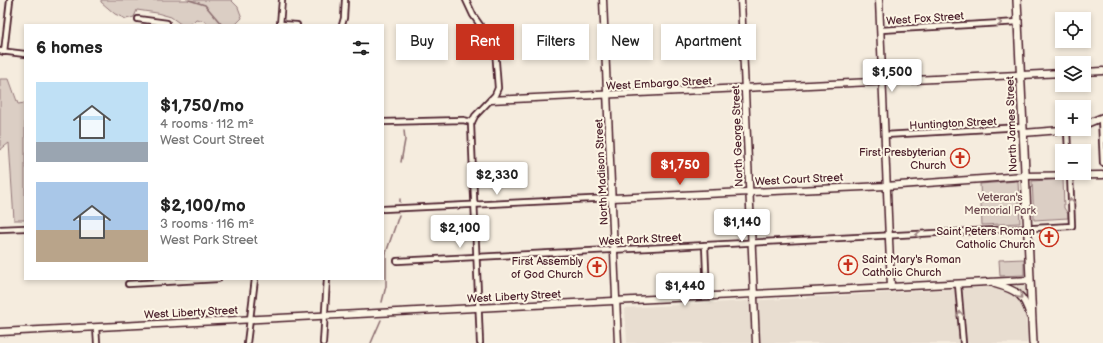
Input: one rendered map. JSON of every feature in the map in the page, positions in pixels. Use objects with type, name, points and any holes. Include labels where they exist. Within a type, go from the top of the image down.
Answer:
[{"type":"main road","name":"North James Street","points":[[1017,0],[1024,176],[1033,343]]},
{"type":"street","points":[[10,0],[2,52],[24,54]]},
{"type":"street","points":[[280,24],[282,0]]},
{"type":"street","points":[[342,24],[345,0]]},
{"type":"street","points":[[466,0],[473,15],[489,38],[494,50],[498,88],[491,100],[475,116],[472,122],[480,343]]},
{"type":"street","name":"North Madison Street","points":[[603,0],[618,343]]},
{"type":"street","name":"North George Street","points":[[741,0],[756,343]]},
{"type":"street","points":[[879,0],[891,287]]},
{"type":"street","points":[[138,19],[166,24]]},
{"type":"street","name":"West Fox Street","points":[[880,30],[917,29],[980,23],[1019,22]]},
{"type":"street","points":[[1091,72],[1103,71]]},
{"type":"street","name":"West Embargo Street","points":[[491,100],[1055,73]]},
{"type":"street","points":[[1091,122],[1102,118],[1103,163]]},
{"type":"street","points":[[384,122],[463,120],[472,122]]},
{"type":"street","points":[[1022,130],[1055,131]]},
{"type":"street","name":"Huntington Street","points":[[885,135],[1022,130]]},
{"type":"street","name":"West Court Street","points":[[384,210],[886,186],[1055,175]]},
{"type":"street","name":"West Court Street","points":[[1091,175],[1103,175]]},
{"type":"street","name":"West Park Street","points":[[398,261],[751,242],[889,237],[1027,227],[1072,226],[1070,180]]},
{"type":"street","points":[[0,229],[24,228]]},
{"type":"street","points":[[705,245],[707,296]]},
{"type":"street","points":[[128,284],[186,280]]},
{"type":"street","points":[[247,343],[255,280]]},
{"type":"street","points":[[323,343],[327,280]]},
{"type":"street","name":"West Liberty Street","points":[[0,332],[1030,280]]},
{"type":"street","points":[[992,282],[1015,290],[1020,295],[1025,302],[1032,324]]},
{"type":"street","points":[[958,284],[963,343]]},
{"type":"street","points":[[96,327],[97,343]]},
{"type":"shaded area","points":[[1025,285],[1027,343],[627,343],[625,308]]},
{"type":"green space","points":[[101,0],[231,0],[238,7],[242,18],[236,24],[206,24],[205,21],[196,19],[191,24],[181,24],[171,17],[137,10],[134,17],[126,19],[115,14],[101,2]]},
{"type":"green space","points":[[0,79],[9,79],[18,104],[24,103],[24,220],[14,220],[9,143],[0,150]]},
{"type":"green space","points":[[1063,180],[1064,208],[1068,214],[1068,218],[1034,220],[1032,181]]},
{"type":"green space","name":"Veteran's Memorial Park","points":[[1018,181],[1020,223],[982,225],[980,184]]},
{"type":"green space","points":[[1024,259],[1024,275],[1000,276],[999,260]]},
{"type":"waterway","points":[[189,0],[205,5],[221,24]]},
{"type":"waterway","points":[[401,162],[405,140],[404,130]]},
{"type":"waterway","points":[[382,302],[386,286],[386,253],[399,215]]},
{"type":"waterway","points":[[371,343],[381,320]]},
{"type":"place","name":"First Presbyterian Church","points":[[960,158]]},
{"type":"place","name":"Saint Peters Roman Catholic Church","points":[[1049,237]]},
{"type":"place","name":"Saint Mary's Roman Catholic Church","points":[[848,265]]},
{"type":"place","name":"First Assembly of God Church","points":[[597,267]]}]
